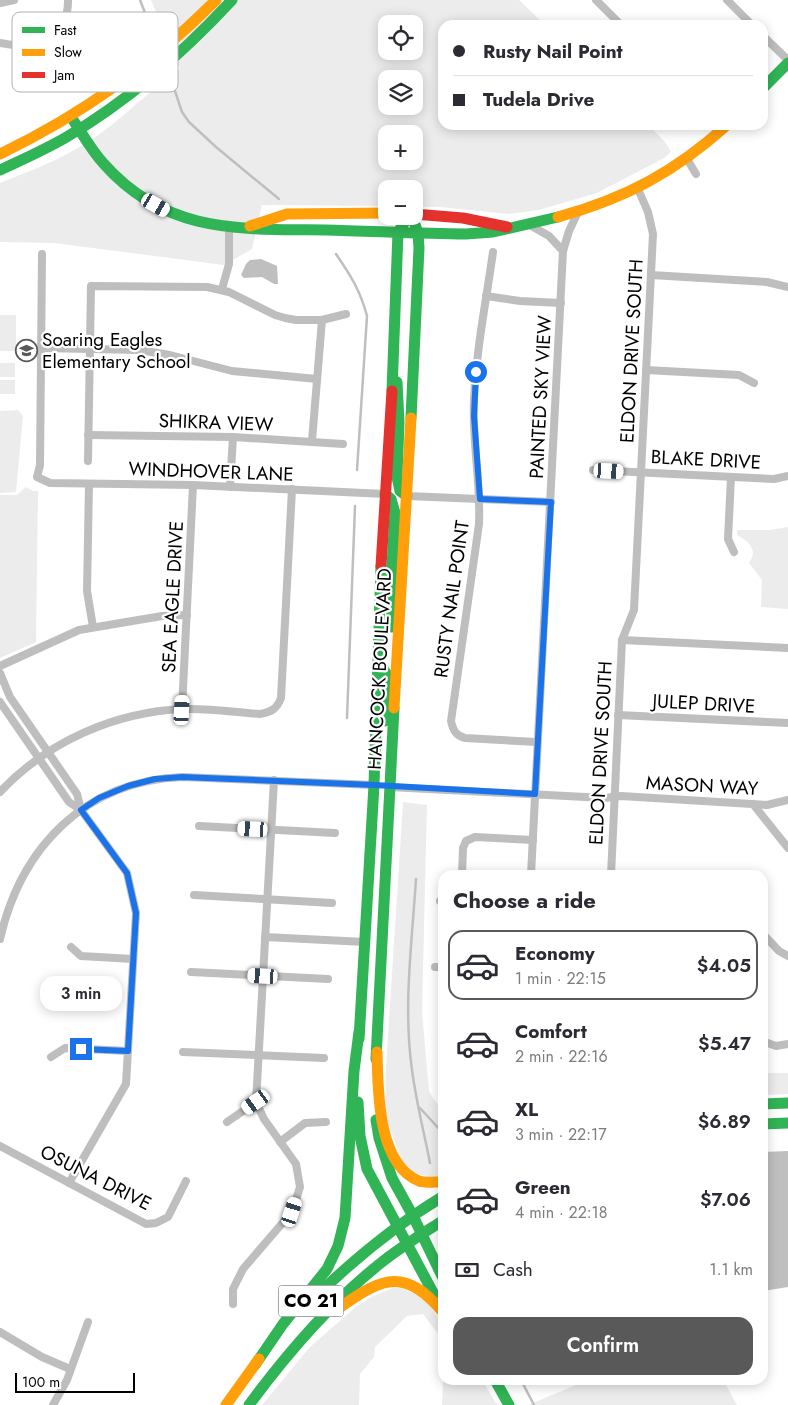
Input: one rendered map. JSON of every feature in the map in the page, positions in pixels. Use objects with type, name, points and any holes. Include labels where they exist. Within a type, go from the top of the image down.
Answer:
[{"type":"main road","points":[[178,35],[216,0]]},
{"type":"main road","points":[[178,52],[232,0]]},
{"type":"main road","points":[[768,83],[788,62]]},
{"type":"main road","points":[[0,154],[71,117],[107,92]]},
{"type":"main road","points":[[0,170],[38,152],[79,129],[131,92]]},
{"type":"main road","points":[[71,117],[104,163],[130,189],[167,212],[186,219],[242,229],[418,233],[490,233],[578,212],[638,189],[687,159],[720,130]]},
{"type":"main road","points":[[242,229],[288,214],[378,213]]},
{"type":"main road","points":[[423,216],[463,218],[509,228]]},
{"type":"main road","points":[[398,232],[404,225]]},
{"type":"main road","name":"HANCOCK BOULEVARD","points":[[415,225],[418,233],[407,496],[396,671],[375,1102],[379,1138],[392,1178],[438,1268]]},
{"type":"main road","name":"HANCOCK BOULEVARD","points":[[398,232],[394,356],[381,552],[374,785],[360,1032],[359,1132],[366,1169],[438,1303]]},
{"type":"main road","points":[[394,356],[399,397],[397,477],[400,491],[407,496]]},
{"type":"main road","points":[[385,494],[391,499],[394,513],[390,605],[396,671]]},
{"type":"main road","points":[[378,661],[387,675],[383,772],[390,787]]},
{"type":"main road","points":[[374,785],[390,787]]},
{"type":"main road","points":[[374,785],[384,798],[380,890],[384,905]]},
{"type":"main road","points":[[255,1365],[283,1324],[327,1268],[338,1246],[345,1218],[354,1071],[360,1032]]},
{"type":"main road","points":[[377,1052],[379,1094],[384,1130],[397,1164],[403,1171],[421,1182],[438,1182]]},
{"type":"main road","points":[[768,1104],[788,1104]]},
{"type":"main road","points":[[768,1124],[788,1123]]},
{"type":"main road","name":"CO 21","points":[[226,1405],[255,1365],[295,1317],[332,1280],[398,1226],[438,1200]]},
{"type":"main road","name":"CO 21","points":[[249,1405],[290,1350],[334,1303],[363,1276],[407,1243],[438,1224]]},
{"type":"main road","points":[[290,1350],[321,1323],[362,1292],[383,1283],[406,1282],[417,1286],[427,1292],[438,1306]]},
{"type":"main road","points":[[498,1385],[509,1405]]},
{"type":"street","points":[[0,3],[14,0]]},
{"type":"street","points":[[596,0],[616,20]]},
{"type":"street","points":[[727,0],[747,20]]},
{"type":"street","points":[[768,41],[788,62]]},
{"type":"street","points":[[687,159],[696,174]]},
{"type":"street","name":"ELDON DRIVE SOUTH","points":[[611,870],[622,640],[634,610],[653,234],[651,223],[638,189]]},
{"type":"street","name":"PAINTED SKY VIEW","points":[[532,870],[537,742],[563,251],[569,231],[578,212]]},
{"type":"street","points":[[528,224],[549,236],[563,251]]},
{"type":"street","points":[[222,289],[229,264],[229,226]]},
{"type":"street","name":"RUSTY NAIL POINT","points":[[493,252],[478,352],[474,401],[480,499],[478,524],[451,721],[452,728],[460,737],[537,742]]},
{"type":"street","points":[[42,254],[41,348],[139,350],[232,372],[317,379]]},
{"type":"street","points":[[650,275],[766,282],[788,287]]},
{"type":"street","points":[[88,461],[90,286],[207,287],[222,289],[285,318],[322,320],[346,314]]},
{"type":"street","points":[[486,296],[520,301],[560,303]]},
{"type":"street","points":[[312,441],[322,320]]},
{"type":"street","name":"WINDHOVER LANE","points":[[41,348],[40,465],[37,477],[50,483],[194,485],[385,494]]},
{"type":"street","points":[[646,370],[738,375],[754,384]]},
{"type":"street","name":"SHIKRA VIEW","points":[[88,435],[233,437],[343,444]]},
{"type":"street","points":[[230,487],[233,437]]},
{"type":"street","name":"BLAKE DRIVE","points":[[593,470],[774,479],[788,476]]},
{"type":"street","points":[[732,477],[728,539],[734,552]]},
{"type":"street","points":[[89,484],[87,591],[93,627]]},
{"type":"street","name":"SEA EAGLE DRIVE","points":[[182,710],[194,485]]},
{"type":"street","points":[[0,792],[47,752],[77,735],[106,724],[150,713],[182,710],[260,714],[277,712],[281,698],[292,489]]},
{"type":"street","points":[[407,496],[551,502]]},
{"type":"street","points":[[0,666],[70,633],[93,627],[162,616],[187,616]]},
{"type":"street","points":[[622,640],[788,648]]},
{"type":"street","points":[[0,673],[10,697],[77,794],[81,810]]},
{"type":"street","points":[[0,702],[69,802],[81,810],[127,873],[136,913],[126,1084],[69,1183]]},
{"type":"street","name":"JULEP DRIVE","points":[[618,714],[788,723]]},
{"type":"street","points":[[0,939],[13,894],[29,864],[46,841],[81,810],[99,798],[128,786],[155,779],[182,777],[374,785]]},
{"type":"street","points":[[233,1304],[233,1289],[243,1270],[292,1212],[300,1187],[296,1164],[264,1119],[256,1102],[274,780]]},
{"type":"street","name":"MASON WAY","points":[[390,787],[614,798],[621,796],[767,805],[788,800]]},
{"type":"street","points":[[753,804],[788,848]]},
{"type":"street","points":[[199,826],[335,833]]},
{"type":"street","points":[[462,870],[463,848],[466,841],[475,837],[533,840]]},
{"type":"street","points":[[194,895],[332,904]]},
{"type":"street","points":[[265,937],[365,942]]},
{"type":"street","points":[[768,939],[779,951],[788,956]]},
{"type":"street","points":[[71,947],[81,956],[133,959]]},
{"type":"street","points":[[192,972],[328,980]]},
{"type":"street","points":[[768,1043],[776,1046],[788,1044]]},
{"type":"street","points":[[51,1058],[65,1048],[128,1051]]},
{"type":"street","points":[[183,1052],[324,1058]]},
{"type":"street","points":[[227,1122],[256,1102]]},
{"type":"street","points":[[280,1142],[305,1123],[326,1122]]},
{"type":"street","name":"OSUNA DRIVE","points":[[0,1146],[146,1224],[156,1223],[168,1217],[186,1181]]},
{"type":"street","points":[[53,1405],[63,1388],[88,1322]]},
{"type":"street","points":[[0,1332],[42,1357],[70,1369]]},
{"type":"shaded area","points":[[151,0],[519,0],[540,20],[438,20],[438,130],[653,130],[671,151],[666,157],[597,193],[539,210],[508,214],[423,207],[423,180],[378,180],[378,206],[262,205],[252,249],[224,265],[54,243],[0,242],[0,183],[43,166],[84,145],[109,127],[150,92],[178,92],[178,70],[180,69],[178,64],[178,12],[156,12]]},
{"type":"shaded area","points":[[261,259],[277,266],[278,284],[274,284],[262,277],[244,278],[241,275],[250,260]]},
{"type":"shaded area","points":[[0,315],[16,315],[16,351],[0,351]]},
{"type":"shaded area","points":[[0,363],[15,363],[15,377],[0,377]]},
{"type":"shaded area","points":[[0,380],[15,380],[15,394],[0,394]]},
{"type":"shaded area","points":[[18,410],[23,416],[16,492],[0,493],[0,411]]},
{"type":"shaded area","points":[[26,487],[33,491],[38,491],[36,642],[0,658],[0,495],[17,495]]},
{"type":"shaded area","points":[[788,527],[788,609],[761,607],[762,580],[749,563],[753,554],[751,546],[737,535],[737,530],[770,530]]},
{"type":"shaded area","points":[[403,802],[427,805],[422,1011],[429,1092],[438,1105],[438,1177],[414,1173],[402,1161],[385,1115],[386,1068]]},
{"type":"shaded area","points":[[768,1073],[788,1073],[788,1094],[768,1095]]},
{"type":"shaded area","points":[[788,1151],[788,1287],[768,1290],[768,1152]]},
{"type":"shaded area","points":[[393,1288],[402,1288],[415,1294],[428,1303],[438,1317],[438,1334],[423,1314],[407,1316],[375,1347],[374,1357],[360,1374],[359,1405],[262,1405],[310,1347],[357,1306],[371,1297]]},
{"type":"shaded area","points":[[443,1385],[485,1385],[497,1405],[442,1405]]},
{"type":"shaded area","points":[[576,1385],[726,1385],[737,1405],[528,1405]]},
{"type":"waterway","points":[[140,0],[145,12]]},
{"type":"waterway","points":[[175,92],[182,112],[189,122],[279,199]]},
{"type":"waterway","points":[[336,254],[354,284],[367,316],[357,470]]},
{"type":"waterway","points":[[347,718],[355,506]]},
{"type":"waterway","points":[[416,879],[409,974],[409,1046],[430,1163]]},
{"type":"waterway","points":[[420,1108],[438,1128]]},
{"type":"waterway","points":[[524,1385],[534,1405]]},
{"type":"traffic: fast","points":[[178,53],[232,0]]},
{"type":"traffic: fast","points":[[768,83],[788,63]]},
{"type":"traffic: fast","points":[[0,170],[65,138],[133,92]]},
{"type":"traffic: fast","points":[[71,117],[99,159],[128,187],[153,204],[179,215],[206,223],[263,229],[466,234],[493,232],[558,217]]},
{"type":"traffic: fast","points":[[392,391],[398,232],[403,225]]},
{"type":"traffic: fast","points":[[411,418],[419,248],[415,225]]},
{"type":"traffic: fast","points":[[397,382],[399,422],[397,477],[400,491],[407,496]]},
{"type":"traffic: fast","points":[[385,494],[391,499],[395,513],[391,585],[392,627]]},
{"type":"traffic: fast","points":[[359,1039],[374,785],[381,566]]},
{"type":"traffic: fast","points":[[379,662],[387,675],[385,721]]},
{"type":"traffic: fast","points":[[376,1059],[394,708]]},
{"type":"traffic: fast","points":[[255,1365],[283,1324],[327,1269],[338,1246],[345,1218],[354,1071],[359,1032]]},
{"type":"traffic: fast","points":[[358,1102],[360,1136],[367,1169],[437,1300]]},
{"type":"traffic: fast","points":[[768,1104],[788,1103]]},
{"type":"traffic: fast","points":[[376,1120],[379,1138],[392,1178],[438,1268]]},
{"type":"traffic: fast","points":[[768,1124],[788,1123]]},
{"type":"traffic: fast","points":[[312,1300],[374,1245],[438,1200]]},
{"type":"traffic: fast","points":[[249,1405],[279,1366],[327,1311],[389,1256],[438,1224]]},
{"type":"traffic: fast","points":[[498,1385],[509,1405]]},
{"type":"traffic: slow","points":[[178,35],[216,0]]},
{"type":"traffic: slow","points":[[0,154],[60,122],[106,92]]},
{"type":"traffic: slow","points":[[558,217],[583,210],[649,182],[688,157],[721,130]]},
{"type":"traffic: slow","points":[[250,226],[287,214],[378,213]]},
{"type":"traffic: slow","points":[[394,708],[411,418]]},
{"type":"traffic: slow","points":[[377,1052],[378,1086],[383,1124],[395,1159],[405,1172],[419,1181],[438,1182]]},
{"type":"traffic: slow","points":[[342,1306],[370,1288],[383,1283],[394,1282],[406,1283],[417,1288],[438,1307]]},
{"type":"traffic: slow","points":[[226,1405],[259,1359]]},
{"type":"traffic: jam","points":[[423,215],[463,218],[507,227]]},
{"type":"traffic: jam","points":[[381,566],[392,391]]},
{"type":"place","name":"Soaring Eagles Elementary School","points":[[26,350]]},
{"type":"route","points":[[81,1049],[128,1051],[136,913],[127,873],[81,810],[99,798],[128,786],[168,777],[374,785],[535,794],[551,502],[480,499],[474,416],[476,372]]}]
